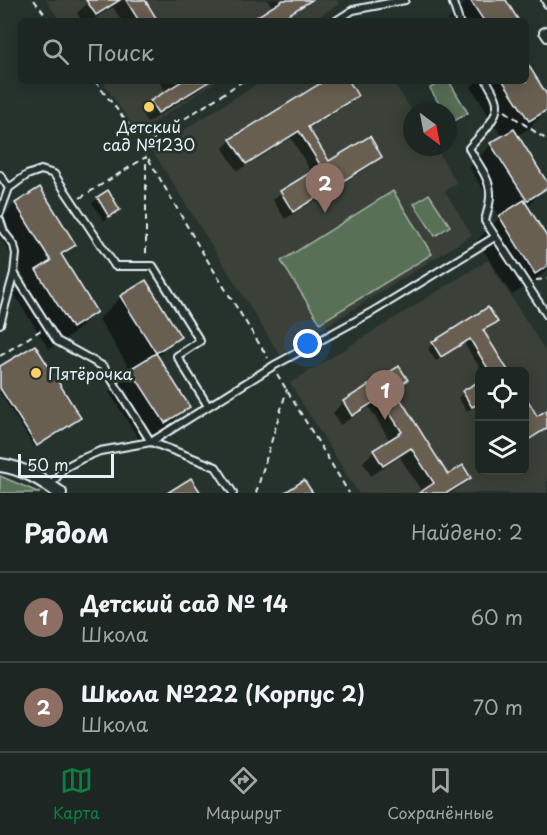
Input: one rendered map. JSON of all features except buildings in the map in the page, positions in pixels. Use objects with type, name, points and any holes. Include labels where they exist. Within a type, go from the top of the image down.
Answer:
[{"type":"street","points":[[0,465],[29,473],[55,489]]},
{"type":"lane","points":[[341,18],[353,10],[405,0]]},
{"type":"lane","points":[[452,0],[458,18]]},
{"type":"lane","points":[[544,0],[547,4]]},
{"type":"lane","points":[[547,30],[543,32],[547,38]]},
{"type":"lane","points":[[488,84],[497,106],[489,125],[468,148],[486,177],[490,192],[485,221],[547,315]]},
{"type":"lane","points":[[0,213],[9,188],[27,175],[41,170],[54,174],[115,266],[153,266],[200,341],[177,356],[208,406]]},
{"type":"lane","points":[[0,175],[9,188]]},
{"type":"lane","points":[[0,220],[4,232],[14,245],[16,254],[14,273],[0,324]]},
{"type":"lane","points":[[55,489],[64,468],[100,452],[151,442],[273,366],[372,312],[495,237]]},
{"type":"lane","points":[[14,273],[57,341],[104,366],[151,442],[216,468],[232,493]]},
{"type":"path","points":[[34,0],[48,18]]},
{"type":"path","points":[[97,84],[129,125],[198,245],[349,493]]},
{"type":"path","points":[[141,147],[238,84]]},
{"type":"path","points":[[497,106],[547,140]]},
{"type":"path","points":[[73,202],[146,157],[146,266]]},
{"type":"path","points":[[0,356],[48,325]]},
{"type":"path","points":[[256,493],[287,389]]},
{"type":"shaded area","points":[[46,0],[337,0],[339,4],[317,18],[58,18]]},
{"type":"shaded area","name":"Детский сад №1230","points":[[104,84],[212,84],[138,133]]},
{"type":"shaded area","points":[[257,84],[395,84],[406,102],[403,102],[403,156],[440,156],[457,183],[445,191],[472,235],[280,355],[152,150]]},
{"type":"shaded area","points":[[488,260],[547,354],[547,493],[358,493],[290,383]]},
{"type":"green space","points":[[437,84],[451,84],[468,113],[457,119],[457,102],[438,102],[430,88]]},
{"type":"green space","points":[[393,191],[432,254],[320,323],[281,261]]},
{"type":"green space","points":[[429,194],[450,226],[435,236],[414,204]]},
{"type":"green space","points":[[0,476],[40,493],[0,493]]},
{"type":"place","name":"Детский сад №1230","points":[[149,107]]},
{"type":"place","name":"Школа №222 (Корпус 2)","points":[[325,213]]},
{"type":"place","name":"Пятёрочка","points":[[36,373]]},
{"type":"place","name":"Детский сад № 14","points":[[385,420]]}]
